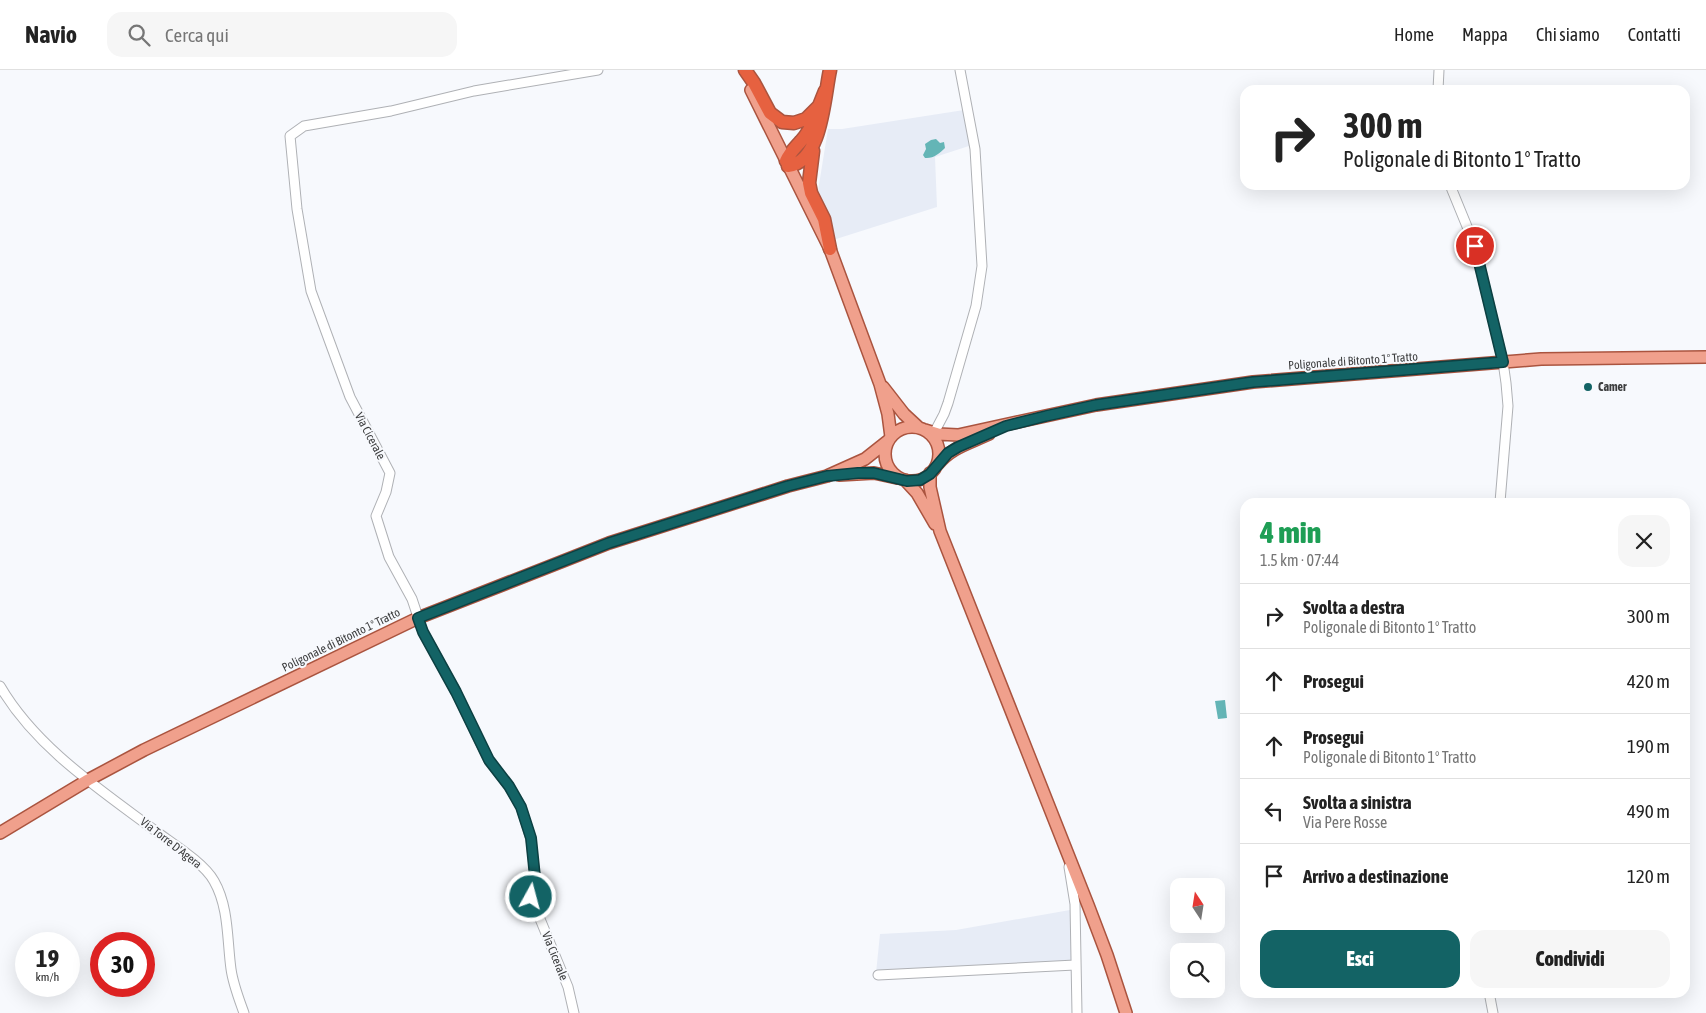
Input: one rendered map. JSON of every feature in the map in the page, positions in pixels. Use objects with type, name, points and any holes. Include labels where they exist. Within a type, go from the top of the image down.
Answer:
[{"type":"highway","points":[[743,70],[754,82],[770,113],[778,120],[787,123],[800,122],[806,119],[819,106]]},
{"type":"highway","points":[[830,70],[814,143],[809,183],[811,193],[824,219],[830,249]]},
{"type":"highway","points":[[814,143],[808,155],[802,161],[787,163],[788,155],[809,130],[825,91]]},
{"type":"main road","points":[[743,70],[830,249],[880,384],[888,414],[890,438],[886,446],[885,459],[890,471],[903,479],[917,493],[940,531]]},
{"type":"main road","name":"Poligonale di Bitonto 1° Tratto","points":[[1006,426],[1096,405],[1253,382],[1503,362],[1588,358],[1706,357]]},
{"type":"main road","points":[[880,384],[904,414],[926,430],[936,442],[938,458],[933,470],[930,487],[940,531],[1107,955],[1126,1013]]},
{"type":"main road","points":[[827,476],[865,459],[903,428],[958,435],[1006,426]]},
{"type":"main road","points":[[827,476],[874,473],[903,479],[920,480],[933,470],[948,453],[1006,426]]},
{"type":"main road","name":"Poligonale di Bitonto 1° Tratto","points":[[0,833],[88,780],[153,746],[418,618],[609,543],[788,486],[827,476]]},
{"type":"street","name":"Via Cicerale","points":[[574,1013],[568,987],[531,897],[535,877],[531,838],[521,807],[509,786],[489,760],[456,692],[423,632],[412,599],[390,557],[376,516],[386,492],[390,474],[350,397],[311,291],[297,208],[290,136],[304,126],[391,111],[474,90],[598,70]]},
{"type":"street","points":[[926,430],[944,414],[976,306],[982,266],[975,149],[960,70]]},
{"type":"street","points":[[1438,85],[1439,70]]},
{"type":"street","points":[[1452,190],[1475,246],[1503,362],[1508,406],[1500,498]]},
{"type":"street","name":"Via Torre D'Agera","points":[[0,686],[12,705],[52,749],[88,780],[197,862],[214,879],[223,900],[231,972],[244,1013]]},
{"type":"street","points":[[1068,854],[1075,904],[1076,1013]]},
{"type":"street","points":[[878,975],[1076,965]]},
{"type":"street","points":[[1490,998],[1493,1013]]},
{"type":"shaded area","points":[[964,110],[972,145],[935,157],[937,207],[833,240],[817,197],[828,129],[842,129]]},
{"type":"shaded area","points":[[1070,910],[1072,962],[876,973],[880,934],[956,930]]},
{"type":"water","points":[[936,139],[940,143],[944,142],[945,148],[934,157],[925,158],[923,155],[926,149],[925,144]]},
{"type":"water","points":[[1225,700],[1227,718],[1218,719],[1215,701]]},
{"type":"place","name":"Camer","points":[[1588,387]]},
{"type":"route","points":[[531,897],[535,877],[531,838],[521,807],[509,786],[489,760],[456,692],[423,632],[418,618],[609,543],[788,486],[827,476],[858,473],[874,473],[907,481],[920,480],[930,474],[948,453],[958,447],[1006,426],[1046,416],[1096,405],[1253,382],[1503,362],[1475,246]]}]
